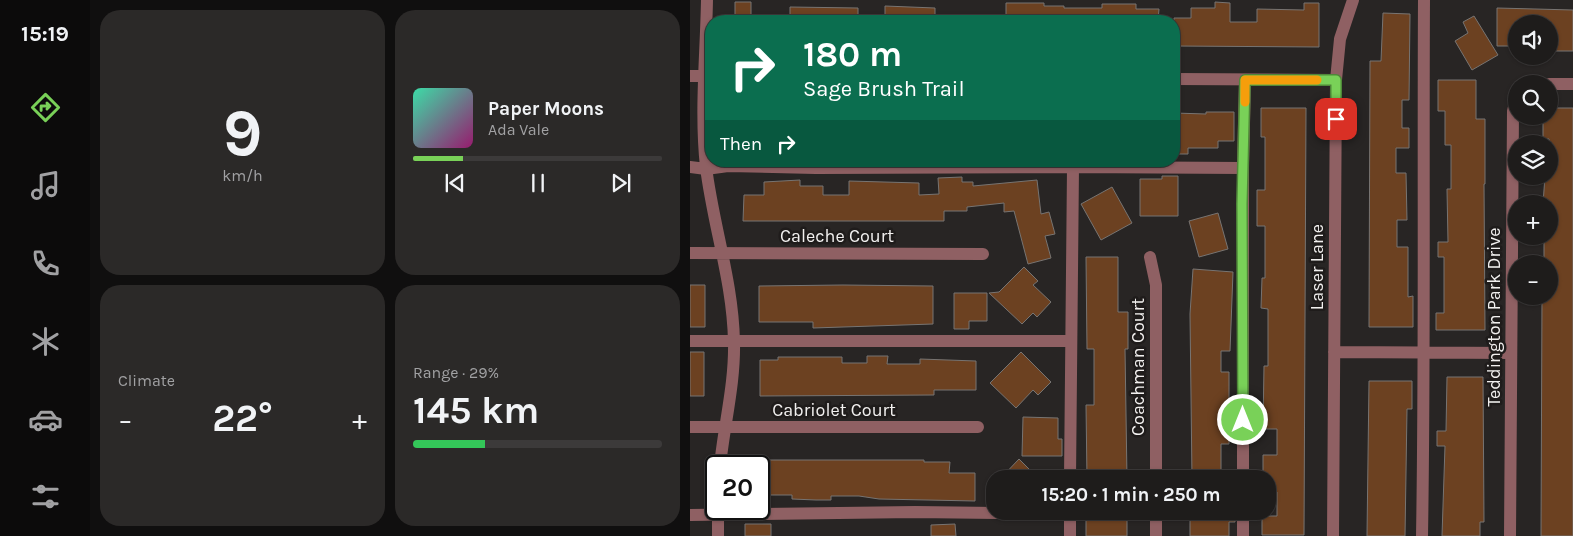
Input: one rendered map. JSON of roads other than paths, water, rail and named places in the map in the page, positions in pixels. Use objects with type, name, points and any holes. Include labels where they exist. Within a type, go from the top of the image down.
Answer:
[{"type":"street","points":[[707,0],[707,15]]},
{"type":"street","name":"Laser Lane","points":[[1333,536],[1336,80],[1340,39],[1353,0]]},
{"type":"street","points":[[1422,536],[1425,352],[1422,273],[1424,0]]},
{"type":"street","points":[[690,76],[705,76]]},
{"type":"street","points":[[1180,79],[1336,80]]},
{"type":"street","points":[[1243,470],[1243,168],[1245,80]]},
{"type":"street","points":[[1558,84],[1573,84]]},
{"type":"street","points":[[705,120],[705,152]]},
{"type":"street","name":"Teddington Park Drive","points":[[1510,536],[1513,125]]},
{"type":"street","points":[[690,167],[706,169],[721,167]]},
{"type":"street","points":[[772,167],[1243,168]]},
{"type":"street","points":[[1070,470],[1073,167]]},
{"type":"street","points":[[706,169],[732,305],[734,341],[734,373],[722,455]]},
{"type":"street","name":"Caleche Court","points":[[690,253],[984,254]]},
{"type":"street","name":"Coachman Court","points":[[1150,257],[1156,285],[1156,470]]},
{"type":"street","points":[[690,341],[1072,341]]},
{"type":"street","points":[[1334,352],[1511,353]]},
{"type":"street","name":"Cabriolet Court","points":[[690,427],[978,427]]},
{"type":"street","points":[[770,513],[986,512]]},
{"type":"street","points":[[690,515],[705,514]]},
{"type":"street","points":[[718,520],[718,536]]},
{"type":"street","points":[[1070,520],[1070,536]]},
{"type":"street","points":[[1156,520],[1156,536]]},
{"type":"street","points":[[1243,520],[1243,536]]}]
